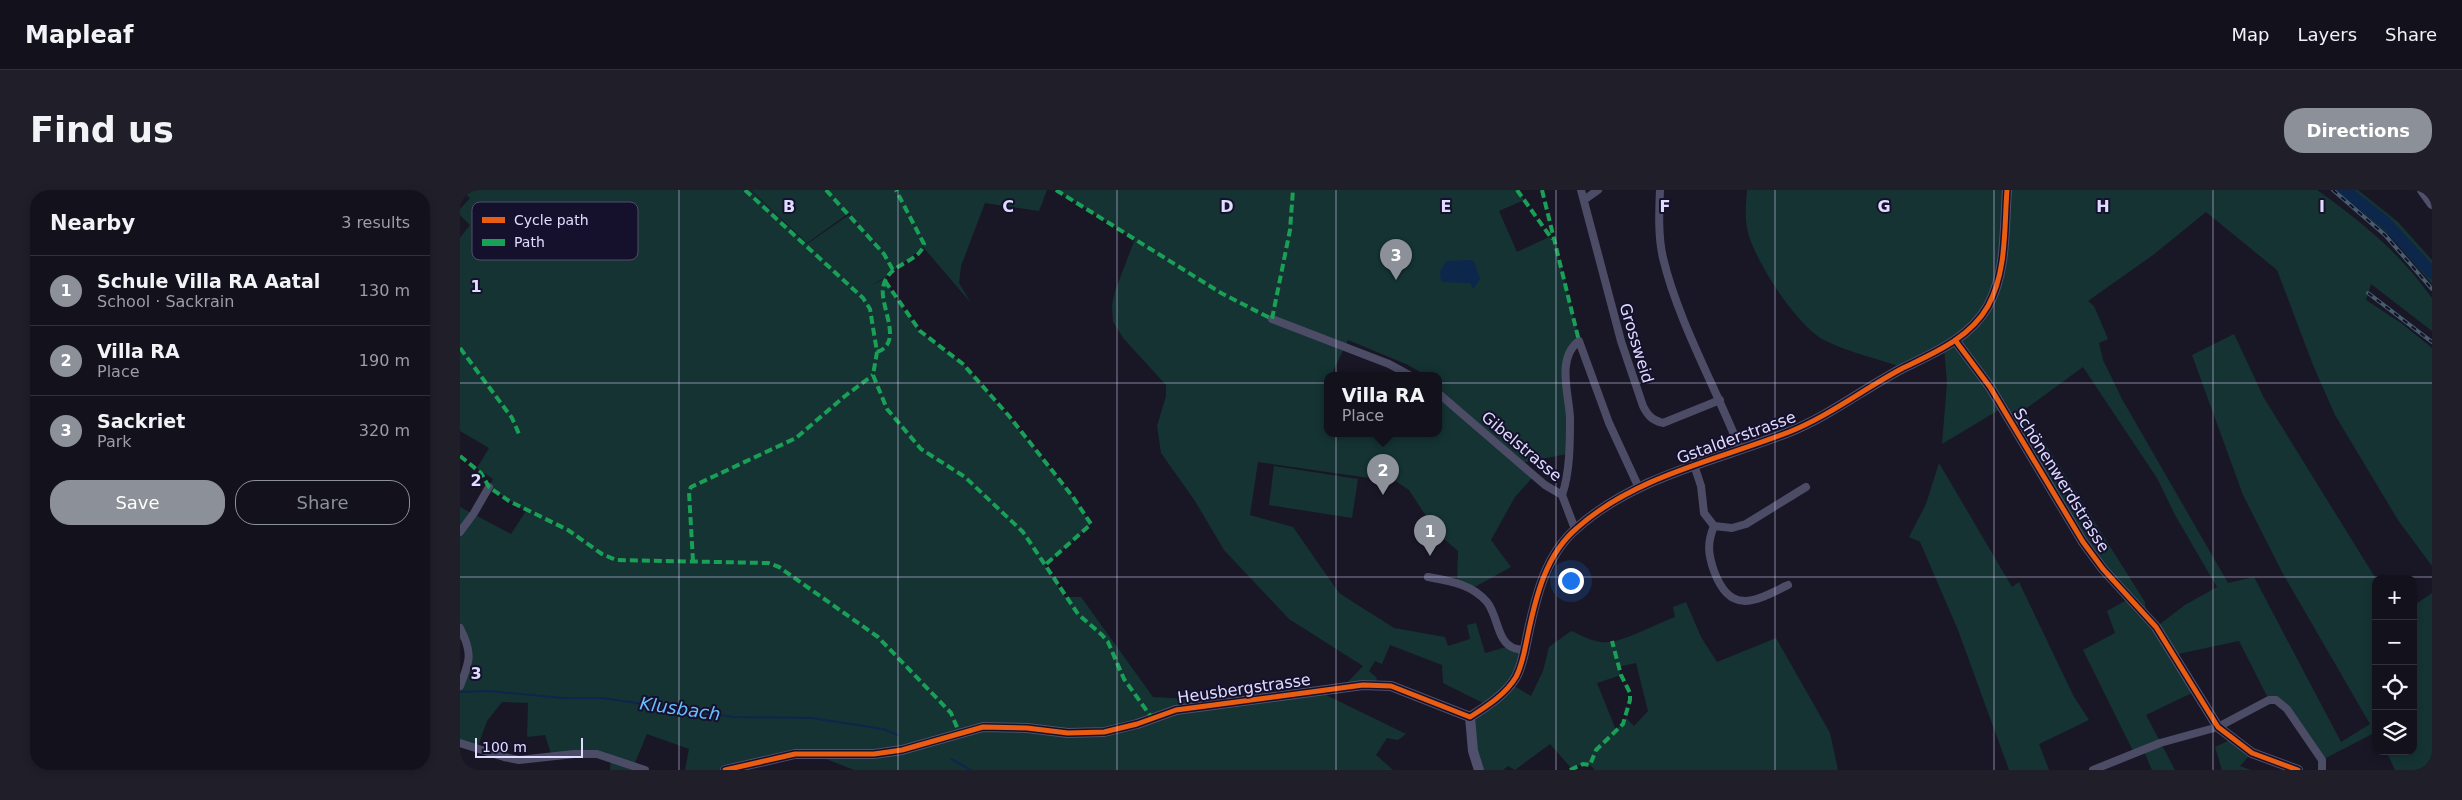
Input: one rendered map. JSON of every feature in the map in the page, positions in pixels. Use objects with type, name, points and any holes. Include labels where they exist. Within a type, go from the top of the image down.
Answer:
[{"type":"street","name":"Grossweid","points":[[1581,190],[1621,341],[1648,416],[1655,421],[1663,423],[1720,400]]},
{"type":"street","points":[[1584,200],[1598,190]]},
{"type":"street","points":[[1660,190],[1660,231],[1666,269],[1680,310],[1740,449]]},
{"type":"street","name":"Gstalderstrasse","points":[[1470,717],[1498,698],[1511,684],[1519,670],[1536,595],[1542,579],[1559,548],[1575,529],[1639,488],[1694,465],[1800,427],[1955,340],[1981,316],[1998,284],[2002,264],[2007,190]]},
{"type":"street","points":[[2422,190],[2432,204]]},
{"type":"street","points":[[1272,319],[1389,364],[1404,372]]},
{"type":"street","name":"Schönenwerdstrasse","points":[[1955,340],[1990,387],[2082,542],[2102,569],[2156,627],[2218,727],[2252,753],[2298,770]]},
{"type":"street","points":[[1562,495],[1569,444],[1570,417],[1566,366],[1571,349],[1579,341],[1610,423],[1639,488]]},
{"type":"street","name":"Gibelstrasse","points":[[1442,396],[1545,485],[1562,495],[1575,529]]},
{"type":"street","points":[[1694,465],[1701,486],[1704,513],[1714,526],[1732,528],[1746,524],[1806,487]]},
{"type":"street","points":[[460,532],[489,487]]},
{"type":"street","points":[[1714,526],[1709,538],[1708,554],[1720,587],[1728,596],[1740,600],[1756,599],[1788,585]]},
{"type":"street","points":[[1428,577],[1457,582],[1471,589],[1487,601],[1504,639],[1510,646],[1524,651]]},
{"type":"street","points":[[460,628],[470,651],[469,662],[460,686]]},
{"type":"street","name":"Heusbergstrasse","points":[[725,770],[795,754],[874,754],[902,750],[983,727],[1027,728],[1068,733],[1104,732],[1137,724],[1176,710],[1363,685],[1391,686],[1470,717]]},
{"type":"street","points":[[2093,770],[2160,743],[2218,727],[2269,700],[2276,700],[2286,709],[2322,760],[2322,770]]},
{"type":"street","points":[[1470,717],[1472,752],[1479,770]]},
{"type":"street","points":[[460,743],[519,760],[574,754],[597,754],[645,770]]},
{"type":"green space","points":[[461,190],[750,190],[807,244],[849,215],[876,246],[849,213],[807,243],[751,190],[1047,190],[1039,211],[985,203],[961,266],[959,283],[971,303],[923,247],[886,277],[868,287],[886,278],[893,295],[919,331],[963,364],[1008,416],[1073,497],[1091,524],[1045,566],[1065,597],[1081,597],[1153,697],[1188,699],[1197,707],[1318,691],[1406,734],[1398,740],[1387,738],[1376,755],[1393,770],[854,770],[811,753],[725,770],[685,770],[689,749],[647,734],[634,765],[645,770],[610,770],[611,757],[552,757],[545,735],[527,737],[528,703],[502,702],[487,721],[477,749],[460,743],[460,686],[465,674],[467,641],[460,640],[460,507],[511,534],[526,511],[489,487],[493,479],[477,468],[489,448],[460,431],[460,238],[470,225],[460,215],[460,209],[470,198]]},
{"type":"green space","points":[[1056,190],[1517,190],[1524,200],[1499,211],[1517,252],[1549,237],[1554,240],[1577,330],[1579,341],[1569,355],[1567,454],[1522,463],[1442,393],[1442,372],[1420,372],[1406,364],[1348,340],[1333,372],[1324,372],[1324,437],[1442,437],[1442,399],[1533,477],[1515,497],[1491,540],[1511,567],[1471,589],[1457,582],[1458,551],[1437,533],[1409,490],[1397,482],[1258,462],[1250,515],[1293,527],[1339,593],[1394,628],[1445,637],[1448,646],[1470,639],[1467,625],[1476,623],[1485,653],[1510,646],[1524,651],[1511,684],[1531,696],[1543,671],[1549,647],[1571,631],[1601,642],[1618,640],[1675,617],[1673,607],[1686,602],[1701,637],[1717,662],[1776,638],[1830,733],[1838,770],[1595,770],[1590,765],[1583,764],[1572,769],[1550,744],[1515,770],[1508,766],[1503,770],[1479,770],[1470,725],[1487,705],[1443,683],[1442,665],[1390,645],[1382,664],[1375,661],[1369,671],[1376,677],[1378,685],[1343,687],[1363,666],[1289,619],[1224,550],[1195,501],[1161,453],[1157,426],[1166,396],[1166,385],[1124,339],[1113,322],[1112,305],[1115,291],[1135,239]],"holes":[[[1636,663],[1648,711],[1634,726],[1626,718],[1616,730],[1597,683],[1621,675],[1618,667]]]},
{"type":"green space","points":[[1747,190],[2317,190],[2365,226],[2393,252],[2432,298],[2432,331],[2371,284],[2366,300],[2401,323],[2432,348],[2432,566],[2398,520],[2335,415],[2313,365],[2277,270],[2206,212],[2153,255],[2088,301],[2094,306],[2108,339],[2099,343],[2103,360],[2122,399],[2228,583],[2254,577],[2341,742],[2370,724],[2282,572],[2243,495],[2192,355],[2234,334],[2264,398],[2374,575],[2372,575],[2372,734],[2322,760],[2287,709],[2269,700],[2239,641],[2173,655],[2196,691],[2146,715],[2175,770],[2152,770],[2143,749],[2134,753],[2083,650],[2115,633],[2107,611],[2130,598],[2111,577],[2002,408],[1942,444],[1947,383],[1944,347],[1904,368],[1843,348],[1813,333],[1791,309],[1761,263],[1749,236],[1746,225]],"holes":[[[2083,367],[2157,478],[2175,515],[2217,587],[2185,605],[2156,627],[2146,613],[2145,602],[2024,410]]]},
{"type":"green space","points":[[2337,190],[2358,190],[2398,222],[2432,260],[2432,284],[2392,238]]},
{"type":"green space","points":[[1939,463],[2012,587],[2019,582],[2073,695],[2089,720],[2039,744],[2049,770],[2009,770],[1958,630],[1920,542],[1909,537],[1926,504]]},
{"type":"green space","points":[[1274,466],[1358,479],[1352,518],[1269,505]]},
{"type":"green space","points":[[2432,593],[2432,770],[2395,770],[2388,755],[2417,755],[2417,603]]},
{"type":"green space","points":[[2232,739],[2252,753],[2240,766],[2251,770],[2222,770],[2215,747]]},
{"type":"water","points":[[1447,261],[1474,261],[1480,279],[1473,289],[1470,283],[1442,282],[1441,271]]},
{"type":"waterway","points":[[2344,190],[2385,222],[2432,273]]},
{"type":"waterway","name":"Klusbach","points":[[460,692],[488,691],[563,698],[602,698],[733,717],[812,718],[883,729],[898,735]]},
{"type":"waterway","name":"Klusbach","points":[[951,759],[971,770]]},
{"type":"railway","points":[[2333,190],[2385,235],[2432,289]]},
{"type":"railway","points":[[2368,293],[2432,342]]},
{"type":"marked path","points":[[745,190],[863,298],[870,309],[877,352],[873,375],[887,409],[921,449],[965,477],[1023,532],[1078,614],[1108,642],[1124,679],[1152,718]]},
{"type":"marked path","points":[[826,190],[884,254],[893,270]]},
{"type":"marked path","points":[[877,352],[885,347],[889,341],[890,333],[883,296],[886,279],[896,268],[916,256],[924,244],[896,190]]},
{"type":"marked path","points":[[1056,190],[1221,293],[1272,319],[1290,230],[1293,190]]},
{"type":"marked path","points":[[1517,190],[1552,239]]},
{"type":"marked path","points":[[1542,190],[1579,341]]},
{"type":"marked path","points":[[885,281],[920,331],[963,364],[1009,416],[1073,497],[1091,524],[1045,565]]},
{"type":"marked path","points":[[460,348],[512,418],[519,434]]},
{"type":"marked path","points":[[693,561],[689,492],[691,487],[796,438],[873,375]]},
{"type":"marked path","points":[[460,456],[481,473],[489,487],[509,501],[568,530],[602,554],[616,560],[768,563],[779,567],[878,637],[951,713],[959,732]]},
{"type":"marked path","points":[[1570,770],[1583,764],[1590,765],[1596,750],[1623,724],[1630,700],[1630,693],[1621,675],[1612,641]]},
{"type":"cycle path","points":[[725,770],[795,754],[874,754],[902,750],[983,727],[1027,728],[1068,733],[1104,732],[1137,724],[1176,710],[1363,685],[1391,686],[1470,717],[1501,695],[1516,677],[1522,661],[1539,591],[1550,563],[1566,538],[1600,510],[1651,482],[1804,425],[1903,368],[1939,350],[1971,327],[1988,306],[1999,279],[2004,249],[2007,190]]},
{"type":"cycle path","points":[[1955,340],[1990,387],[2083,542],[2103,569],[2156,627],[2218,727],[2252,753],[2298,770]]},
{"type":"place","name":"Sackriet","points":[[1396,280]]},
{"type":"place","name":"Villa RA","points":[[1383,495]]},
{"type":"place","name":"Schule Villa RA Aatal","points":[[1430,556]]}]
